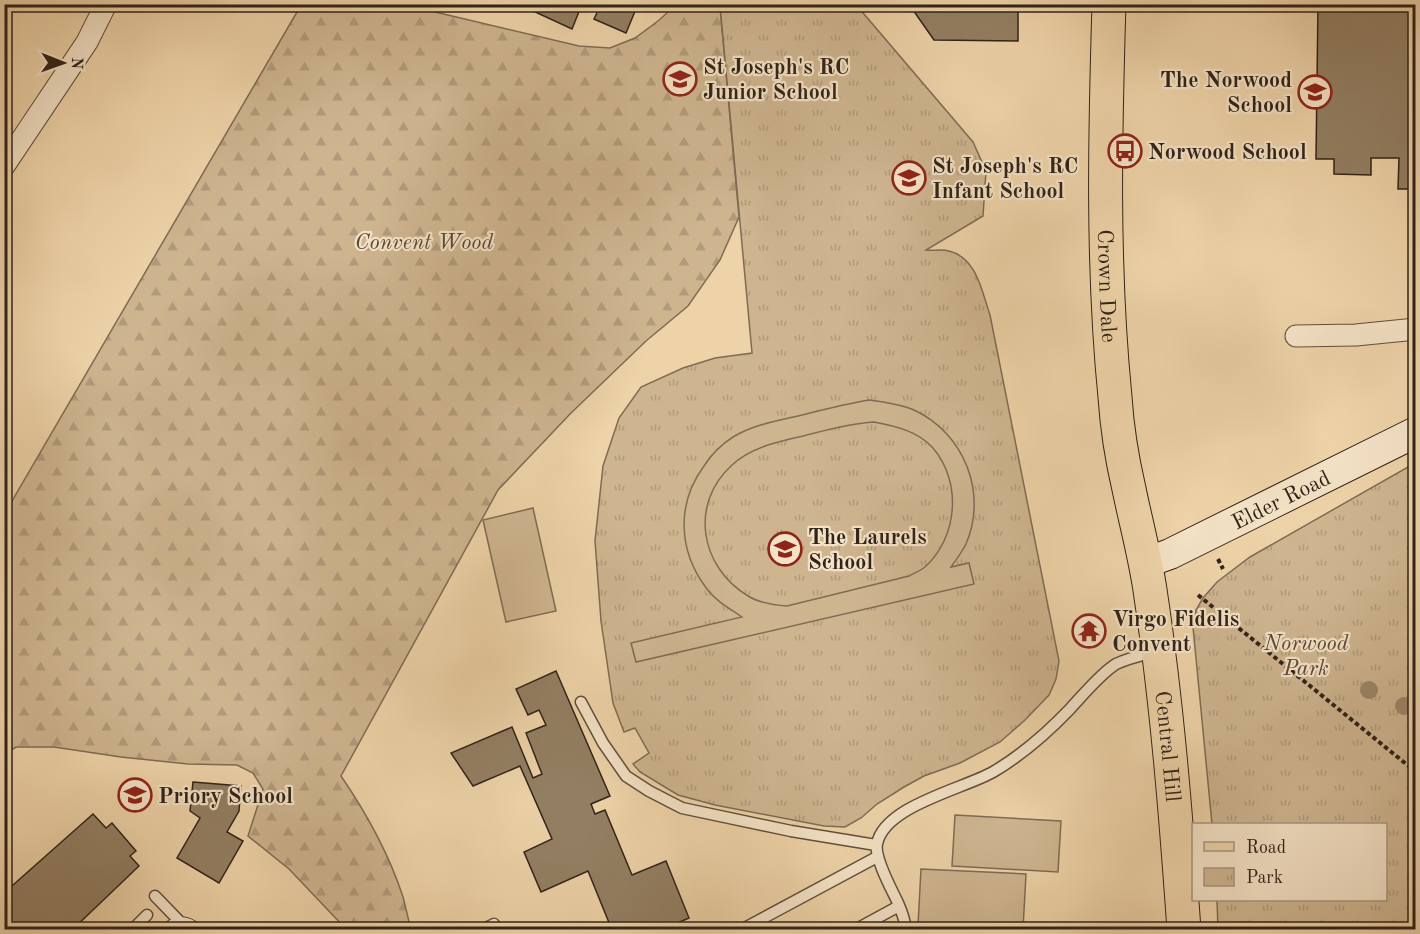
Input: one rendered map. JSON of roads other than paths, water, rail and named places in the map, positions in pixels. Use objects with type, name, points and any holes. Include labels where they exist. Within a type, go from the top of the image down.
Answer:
[{"type":"main road","name":"Crown Dale","points":[[1109,4],[1106,98],[1109,327],[1118,422],[1128,486],[1145,563]]},
{"type":"main road","name":"Elder Road","points":[[1145,563],[1170,554],[1416,432]]},
{"type":"main road","name":"Central Hill","points":[[1145,563],[1166,714],[1184,930]]},
{"type":"street","points":[[4,166],[87,42],[106,4]]},
{"type":"street","points":[[1296,336],[1356,335],[1416,329]]},
{"type":"lane","points":[[906,930],[899,906],[878,857],[876,845],[881,832],[895,818],[916,804],[992,773],[1021,753],[1050,729],[1088,689],[1115,665],[1158,651]]},
{"type":"lane","points":[[581,702],[603,743],[626,776],[682,808],[791,831],[876,845]]},
{"type":"lane","points":[[741,930],[878,857]]},
{"type":"lane","points":[[155,896],[182,929]]},
{"type":"lane","points":[[855,930],[899,906]]},
{"type":"lane","points":[[132,930],[147,915]]},
{"type":"lane","points":[[482,930],[494,924],[498,930]]},
{"type":"place","name":"St Joseph's RC Junior School","points":[[680,79]]},
{"type":"place","name":"The Norwood School","points":[[1315,92]]},
{"type":"place","name":"Norwood School","points":[[1125,151]]},
{"type":"place","name":"St Joseph's RC Infant School","points":[[909,178]]},
{"type":"place","name":"The Laurels School","points":[[785,549]]},
{"type":"place","name":"Virgo Fidelis Convent","points":[[1089,631]]},
{"type":"place","name":"Priory School","points":[[135,795]]},
{"type":"park label","name":"Convent Wood","points":[[424,241]]},
{"type":"park label","name":"Norwood Park","points":[[1306,654]]}]
